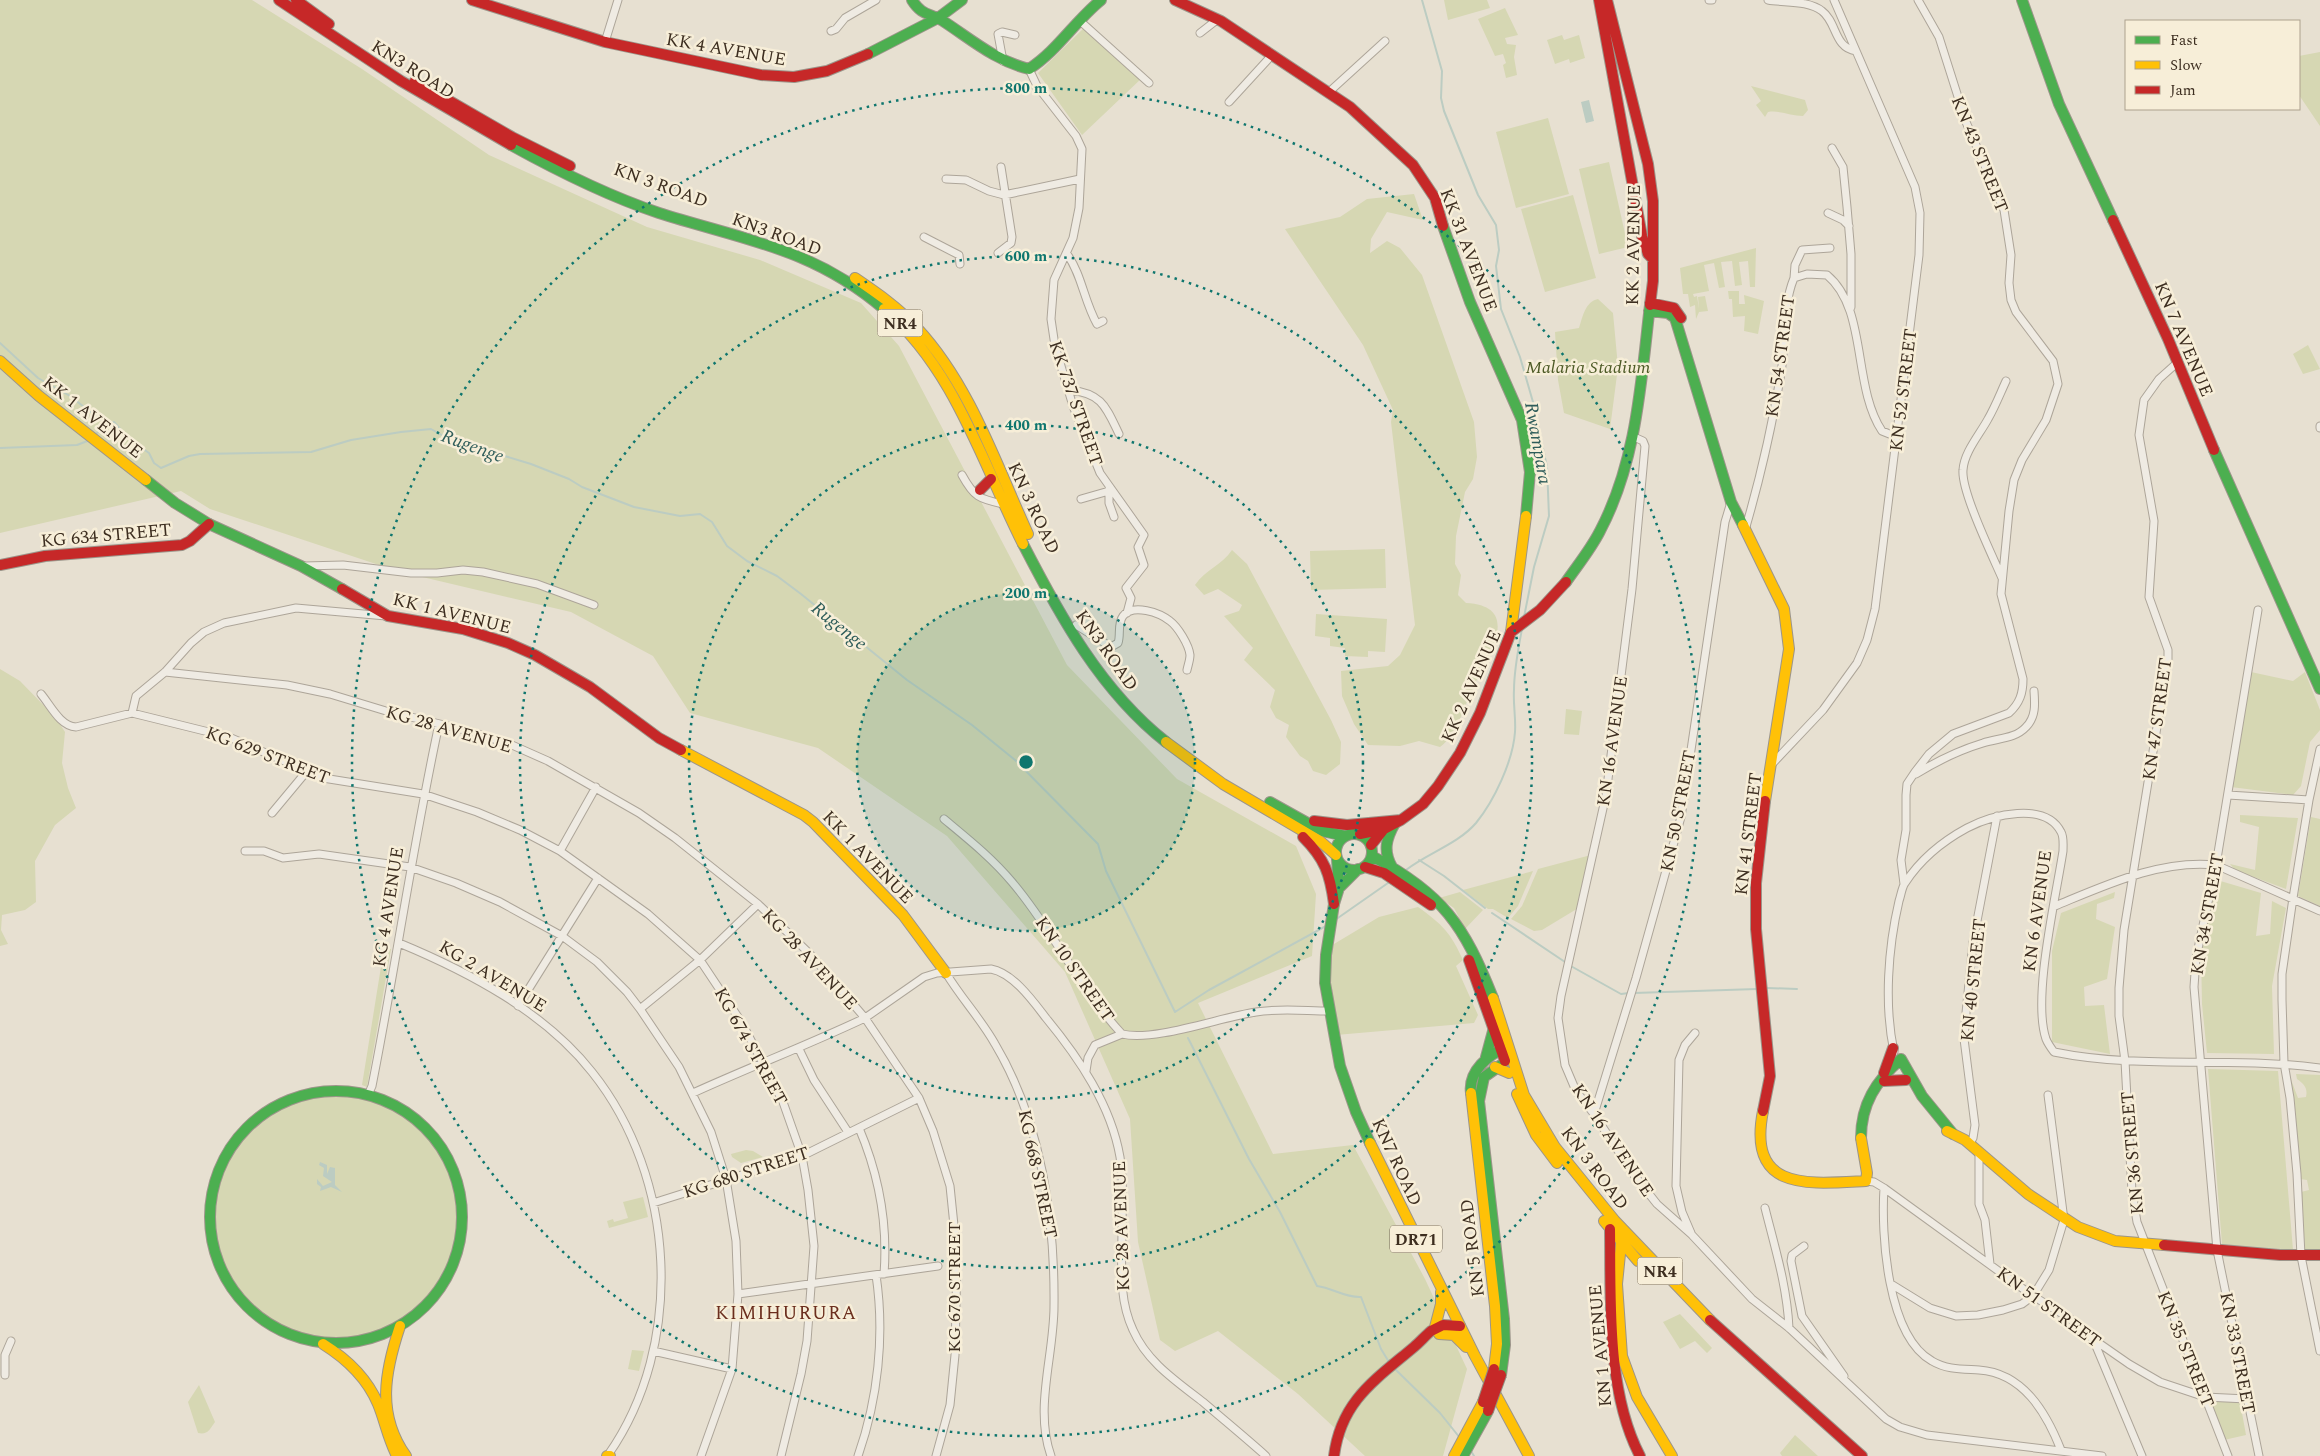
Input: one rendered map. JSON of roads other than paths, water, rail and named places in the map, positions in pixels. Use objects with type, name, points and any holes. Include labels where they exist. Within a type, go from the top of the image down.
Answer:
[{"type":"main road","name":"KN3 ROAD","points":[[279,0],[390,76],[510,146],[580,176],[642,207],[793,253],[853,285],[890,313],[928,354],[962,412],[991,479],[1001,488]]},
{"type":"main road","name":"KN 3 ROAD","points":[[296,0],[402,74],[580,176],[653,204],[784,242],[828,261],[875,289],[909,318],[941,355],[968,402],[1008,503],[1076,625],[1131,701],[1155,724],[1201,759],[1293,821],[1322,831],[1345,836]]},
{"type":"main road","points":[[912,0],[922,14],[938,18],[989,54],[1029,70],[1039,64],[1079,20],[1101,0]]},
{"type":"main road","name":"KK 4 AVENUE","points":[[476,1],[605,42],[761,75],[794,77],[827,72],[864,56],[938,18],[962,0]]},
{"type":"main road","points":[[1599,0],[1642,236],[1648,254],[1653,259]]},
{"type":"main road","name":"KK 2 AVENUE","points":[[1360,834],[1384,829],[1398,822],[1430,797],[1460,753],[1480,713],[1511,632],[1533,616],[1563,587],[1600,532],[1617,494],[1634,437],[1653,259],[1653,200],[1651,178],[1607,0]]},
{"type":"main road","name":"KN 7 AVENUE","points":[[2022,0],[2059,104],[2178,362],[2205,430],[2320,689]]},
{"type":"main road","name":"KK 31 AVENUE","points":[[1179,1],[1218,19],[1350,107],[1413,165],[1435,198],[1445,235],[1470,302],[1520,413],[1530,472],[1529,494],[1511,632]]},
{"type":"main road","name":"KN 41 STREET","points":[[1649,307],[1674,316],[1731,502],[1784,609],[1788,628],[1789,648],[1773,763],[1762,822],[1756,883],[1756,929],[1770,1076],[1768,1096],[1760,1132],[1762,1154],[1774,1171],[1796,1181],[1866,1181]]},
{"type":"main road","name":"KK 1 AVENUE","points":[[0,361],[38,396],[175,503],[209,524],[301,566],[388,616],[463,629],[508,643],[535,655],[590,687],[659,738],[804,815],[903,915],[946,973]]},
{"type":"main road","points":[[975,490],[991,479]]},
{"type":"main road","name":"KN3 ROAD","points":[[1008,503],[1069,625],[1110,687],[1131,710],[1153,732],[1194,763],[1293,821],[1324,843],[1336,857]]},
{"type":"main road","name":"KG 634 STREET","points":[[0,566],[45,556],[182,545],[190,541],[209,524]]},
{"type":"main road","points":[[1515,607],[1533,616]]},
{"type":"main road","points":[[1293,821],[1347,825],[1398,822]]},
{"type":"main road","points":[[1293,821],[1322,855],[1330,876],[1334,904]]},
{"type":"main road","points":[[1392,867],[1386,857],[1385,842],[1398,822]]},
{"type":"main road","name":"KK 2 AVENUE","points":[[1371,845],[1384,829]]},
{"type":"main road","name":"NR4","points":[[1345,836],[1355,833],[1360,834]]},
{"type":"main road","points":[[1360,834],[1371,845],[1372,856],[1362,868]]},
{"type":"main road","points":[[1336,857],[1338,843],[1345,836]]},
{"type":"main road","name":"KN 3 ROAD","points":[[1372,856],[1392,867],[1445,908],[1464,933],[1482,970],[1504,1048],[1504,1063],[1536,1135],[1621,1244],[1644,1267]]},
{"type":"main road","name":"NR4","points":[[1336,857],[1346,868],[1362,868]]},
{"type":"main road","name":"KN7 ROAD","points":[[1336,857],[1339,888],[1334,904],[1325,970],[1329,1011],[1340,1066],[1356,1112],[1441,1288],[1529,1456]]},
{"type":"main road","name":"KN 3 ROAD","points":[[1362,868],[1389,876],[1436,909],[1456,935],[1470,962],[1493,1031],[1504,1048]]},
{"type":"main road","name":"KN7 ROAD","points":[[1339,888],[1362,868]]},
{"type":"main road","points":[[1486,1057],[1493,1031]]},
{"type":"main road","name":"KN 5 ROAD","points":[[1497,1372],[1495,1306],[1470,1099],[1474,1074],[1486,1057],[1504,1048]]},
{"type":"main road","points":[[1883,1079],[1893,1048]]},
{"type":"main road","name":"KN 3 ROAD","points":[[1504,1063],[1534,1109],[1558,1151],[1636,1246],[1737,1347],[1805,1405],[1847,1446],[1862,1456]]},
{"type":"main road","name":"KN 5 ROAD","points":[[1454,1456],[1464,1447],[1486,1406],[1505,1345],[1504,1319],[1478,1101],[1484,1077],[1504,1063]]},
{"type":"main road","points":[[1866,1181],[1869,1172],[1862,1154],[1860,1122],[1864,1107],[1883,1079],[1900,1063]]},
{"type":"main road","name":"KN 6 AVENUE","points":[[1900,1063],[1922,1096],[1953,1134]]},
{"type":"main road","name":"KN 6 AVENUE","points":[[1900,1063],[1906,1080],[1941,1129],[1970,1143],[2026,1193],[2064,1220],[2101,1238],[2217,1250],[2301,1256],[2320,1255]]},
{"type":"main road","points":[[1883,1079],[1906,1080]]},
{"type":"main road","points":[[322,1344],[354,1342],[378,1336],[400,1326],[431,1301],[450,1272],[459,1249],[463,1224],[462,1199],[456,1175],[446,1153],[431,1133],[413,1116],[392,1104],[368,1095],[339,1091],[308,1093],[267,1112],[250,1125],[235,1141],[220,1167],[211,1197],[210,1228],[212,1246],[220,1269],[232,1290],[262,1320],[282,1332],[322,1344],[347,1360],[364,1378],[379,1406],[388,1439],[397,1456]]},
{"type":"main road","name":"KN 1 AVENUE","points":[[1610,1229],[1614,1358],[1623,1415],[1633,1444],[1640,1456]]},
{"type":"main road","name":"KN 1 AVENUE","points":[[1621,1244],[1617,1284],[1622,1356],[1628,1376],[1640,1403],[1672,1456]]},
{"type":"main road","name":"NR4","points":[[1664,1287],[1732,1353],[1849,1456]]},
{"type":"main road","points":[[1437,1331],[1441,1288]]},
{"type":"main road","points":[[1334,1456],[1337,1435],[1352,1404],[1372,1381],[1416,1346],[1448,1324],[1460,1326]]},
{"type":"main road","points":[[400,1326],[385,1373],[384,1387],[385,1399],[394,1432],[406,1456]]},
{"type":"main road","points":[[1437,1331],[1454,1335],[1475,1356]]},
{"type":"street","points":[[605,42],[618,0]]},
{"type":"street","points":[[831,31],[836,29],[845,18],[876,0]]},
{"type":"street","points":[[1768,0],[1816,7],[1824,12],[1842,45],[1849,50],[1856,50]]},
{"type":"street","name":"KN 52 STREET","points":[[1773,763],[1823,710],[1857,663],[1867,640],[1875,609],[1919,255],[1920,213],[1915,188],[1834,0]]},
{"type":"street","name":"KN 43 STREET","points":[[1904,884],[1901,860],[1906,830],[1907,784],[1910,777],[1944,740],[1967,728],[2009,713],[2020,699],[2023,690],[2023,679],[2001,594],[2002,578],[2014,480],[2022,460],[2046,420],[2058,384],[2049,356],[2016,312],[2011,300],[2009,283],[2011,255],[2004,210],[1966,122],[1939,37],[1918,0]]},
{"type":"street","points":[[1200,33],[1218,19]]},
{"type":"street","points":[[1079,20],[1149,83]]},
{"type":"street","points":[[1003,61],[998,34],[1002,32],[1015,34]]},
{"type":"street","points":[[1329,92],[1385,41]]},
{"type":"street","points":[[1229,102],[1272,55]]},
{"type":"street","name":"KK 737 STREET","points":[[1029,70],[1037,86],[1076,136],[1082,149],[1079,208],[1073,238],[1054,280],[1051,319],[1055,346],[1087,443],[1109,490],[1144,535],[1138,547],[1144,565],[1126,588],[1131,598],[1127,613]]},
{"type":"street","points":[[1832,148],[1842,167],[1849,226],[1851,310]]},
{"type":"street","points":[[998,253],[1010,244],[1012,237],[1001,168]]},
{"type":"street","points":[[946,179],[966,180],[1004,195],[1080,179]]},
{"type":"street","points":[[1828,214],[1843,220],[1849,226]]},
{"type":"street","points":[[924,237],[959,255],[960,264]]},
{"type":"street","points":[[1794,278],[1795,265],[1802,250],[1830,248]]},
{"type":"street","points":[[1067,254],[1081,280],[1092,315],[1097,324],[1103,322]]},
{"type":"street","name":"KN 54 STREET","points":[[1745,530],[1754,498],[1781,372],[1788,292],[1794,278],[1807,274],[1827,275],[1841,290],[1851,310],[1859,358],[1870,405],[1882,431],[1897,438]]},
{"type":"street","name":"KN 47 STREET","points":[[2125,1061],[2120,1034],[2119,988],[2124,930],[2168,659],[2168,650],[2149,597],[2154,521],[2139,435],[2140,415],[2144,400],[2152,388],[2178,362]]},
{"type":"street","points":[[2002,578],[1970,500],[1964,483],[1963,469],[1969,452],[1990,417],[2006,381]]},
{"type":"street","points":[[1069,390],[1094,395],[1106,408],[1119,434]]},
{"type":"street","name":"KN 16 AVENUE","points":[[1634,437],[1643,441],[1645,446],[1632,588],[1617,720],[1604,802],[1568,960],[1558,1018],[1565,1065],[1576,1091],[1594,1114],[1634,1175],[1657,1204],[1692,1235],[1752,1299],[1789,1328],[1886,1420],[1913,1432],[1962,1440],[2102,1456]]},
{"type":"street","points":[[962,475],[975,490],[976,497],[1008,503]]},
{"type":"street","points":[[975,490],[1001,488]]},
{"type":"street","points":[[1081,499],[1109,490],[1109,503],[1114,516]]},
{"type":"street","name":"KN 50 STREET","points":[[1594,1114],[1636,978],[1681,817],[1725,522],[1731,502]]},
{"type":"street","points":[[301,566],[342,565],[412,573],[463,570],[482,572],[537,584],[594,604]]},
{"type":"street","points":[[132,713],[136,696],[165,672],[204,632],[224,623],[296,608],[388,616]]},
{"type":"street","points":[[1076,625],[1108,645],[1114,646],[1119,641],[1120,622],[1127,613],[1133,610],[1143,611],[1170,621],[1178,630],[1190,653],[1187,670]]},
{"type":"street","name":"KN 34 STREET","points":[[2217,1250],[2194,987],[2196,958],[2216,865],[2258,610]]},
{"type":"street","name":"KG 28 AVENUE","points":[[165,672],[295,687],[330,694],[512,745],[596,787],[676,838],[758,904],[810,954],[864,1018],[924,978],[937,973],[970,969],[991,969],[998,970],[1007,976],[1044,1015],[1086,1071],[1113,1129],[1120,1159],[1122,1286],[1125,1308],[1133,1332],[1145,1350],[1167,1375],[1266,1456]]},
{"type":"street","points":[[1910,777],[1968,749],[1997,739],[2014,736],[2026,727],[2033,717],[2034,691]]},
{"type":"street","name":"KG 629 STREET","points":[[41,694],[63,723],[69,727],[76,727],[132,713],[230,737],[307,771],[336,780],[424,794]]},
{"type":"street","name":"KG 4 AVENUE","points":[[368,1095],[372,1086],[399,943],[410,867],[439,724]]},
{"type":"street","points":[[2320,749],[2309,800],[2282,974],[2284,1063],[2290,1098],[2297,1174],[2301,1256],[2320,1351]]},
{"type":"street","points":[[272,813],[307,771]]},
{"type":"street","points":[[560,851],[596,787]]},
{"type":"street","name":"KG 674 STREET","points":[[424,794],[506,824],[560,851],[648,914],[700,960],[730,1004],[762,1063],[790,1118],[802,1156],[814,1246],[805,1359],[781,1456]]},
{"type":"street","points":[[2228,795],[2309,800]]},
{"type":"street","name":"KN 6 AVENUE","points":[[1900,1063],[1893,1048],[1890,1023],[1891,961],[1896,914],[1904,884],[1934,850],[1966,829],[1997,816],[2034,815],[2053,821],[2062,834],[2063,851],[2043,991],[2042,1013],[2048,1044],[2054,1052],[2084,1058],[2125,1061],[2284,1063],[2320,1068]]},
{"type":"street","name":"KN 40 STREET","points":[[1970,1143],[1973,1138],[1975,1125],[1964,1039],[1966,1013],[1973,942],[1997,816]]},
{"type":"street","name":"KN 10 STREET","points":[[944,819],[986,855],[1012,881],[1104,1014],[1122,1034],[1134,1036],[1173,1030],[1257,1012],[1329,1011]]},
{"type":"street","points":[[245,851],[264,851],[283,858],[319,854],[410,867],[456,883],[500,902],[562,936],[597,962],[627,992],[640,1009],[662,1039],[693,1093],[711,1132],[726,1179],[736,1241],[738,1294],[732,1369],[701,1456]]},
{"type":"street","points":[[2055,906],[2134,875],[2199,863],[2216,865],[2320,911]]},
{"type":"street","points":[[518,1006],[598,878]]},
{"type":"street","points":[[640,1009],[700,960],[758,904]]},
{"type":"street","name":"KG 2 AVENUE","points":[[399,943],[442,962],[518,1006],[540,1021],[592,1071],[607,1092],[634,1139],[643,1162],[653,1203],[659,1240],[661,1289],[654,1351],[628,1421],[608,1456]]},
{"type":"street","name":"KG 668 STREET","points":[[946,973],[960,997],[995,1043],[1004,1060],[1020,1096],[1032,1132],[1041,1173],[1054,1242],[1054,1309],[1044,1412],[1045,1436],[1051,1456]]},
{"type":"street","points":[[693,1093],[799,1049],[864,1018]]},
{"type":"street","name":"KG 670 STREET","points":[[864,1018],[919,1098],[933,1131],[950,1186],[957,1255],[953,1381],[950,1405],[936,1456]]},
{"type":"street","name":"KN 6 AVENUE","points":[[1890,1023],[1900,1063]]},
{"type":"street","points":[[1692,1235],[1682,1212],[1676,1186],[1677,1090],[1679,1060],[1686,1045],[1695,1033]]},
{"type":"street","points":[[1086,1071],[1088,1058],[1095,1045],[1122,1034]]},
{"type":"street","points":[[799,1049],[814,1080],[848,1132]]},
{"type":"street","name":"KN 36 STREET","points":[[2125,1061],[2132,1192],[2137,1222],[2144,1243]]},
{"type":"street","points":[[1890,1284],[1930,1308],[1956,1316],[1978,1315],[2003,1310],[2022,1304],[2034,1296],[2049,1270],[2064,1220],[2048,1095]]},
{"type":"street","name":"KG 680 STREET","points":[[653,1203],[802,1156],[919,1098]]},
{"type":"street","points":[[858,1456],[872,1408],[880,1347],[880,1275],[885,1240],[883,1208],[873,1161],[859,1128]]},
{"type":"street","points":[[1979,1153],[1978,1204],[1985,1220],[1990,1264]]},
{"type":"street","name":"KN 51 STREET","points":[[1866,1181],[1874,1182],[1884,1188],[2034,1296],[2069,1318],[2093,1339],[2160,1382],[2205,1397],[2247,1399]]},
{"type":"street","points":[[1884,1188],[1884,1252],[1890,1284],[1905,1328],[1919,1351],[1930,1360],[1941,1365],[1960,1370],[1998,1372],[2018,1383],[2048,1421],[2061,1450]]},
{"type":"street","points":[[1765,1208],[1780,1266],[1788,1308],[1789,1328]]},
{"type":"street","name":"KN 35 STREET","points":[[2144,1243],[2228,1456]]},
{"type":"street","points":[[1804,1246],[1792,1254],[1802,1316],[1838,1365],[1847,1381]]},
{"type":"street","name":"KN 33 STREET","points":[[2217,1250],[2259,1456]]},
{"type":"street","points":[[738,1294],[938,1266]]},
{"type":"street","points":[[2093,1339],[2142,1456]]},
{"type":"street","points":[[5,1375],[5,1355],[11,1341]]},
{"type":"street","points":[[654,1351],[732,1369]]},
{"type":"waterway","name":"Rwampara","points":[[1422,0],[1442,71],[1441,98],[1444,111],[1478,195],[1496,225],[1499,250],[1496,266],[1501,309],[1520,357],[1533,402],[1547,467],[1549,516],[1534,567],[1524,617]]},
{"type":"waterway","points":[[0,343],[38,378],[70,396],[106,424]]},
{"type":"waterway","name":"Rugenge","points":[[95,435],[106,424],[114,422],[130,440],[149,453],[154,463],[161,468],[189,456],[200,454],[311,452],[351,440],[431,429],[449,439],[531,464],[569,479],[582,487],[634,507],[680,516],[700,514],[712,522],[727,546],[747,561],[777,576],[907,680],[972,725],[1015,760],[1098,844],[1106,871],[1175,1012],[1209,990],[1326,926]]},
{"type":"waterway","name":"Rugenge","points":[[0,448],[77,445],[90,440]]},
{"type":"waterway","name":"Rwampara","points":[[1406,870],[1452,843],[1469,830],[1483,814],[1502,780],[1511,755],[1513,743],[1515,727],[1515,675],[1522,629]]},
{"type":"waterway","points":[[1419,860],[1444,876],[1485,908]]},
{"type":"waterway","points":[[1335,920],[1388,883]]},
{"type":"waterway","points":[[1492,913],[1565,962]]},
{"type":"waterway","points":[[1569,965],[1621,994],[1629,993]]},
{"type":"waterway","points":[[1767,988],[1797,989]]},
{"type":"waterway","points":[[1634,993],[1757,989]]},
{"type":"waterway","points":[[1188,1038],[1249,1159],[1280,1212],[1317,1286],[1350,1296],[1361,1297],[1381,1349],[1389,1362]]},
{"type":"waterway","points":[[1395,1369],[1440,1413],[1460,1438]]},
{"type":"waterway","points":[[1471,1451],[1474,1456]]},
{"type":"district","name":"KIMIHURURA","points":[[786,1312]]},
{"type":"park label","name":"Malaria Stadium","points":[[1588,367]]}]
